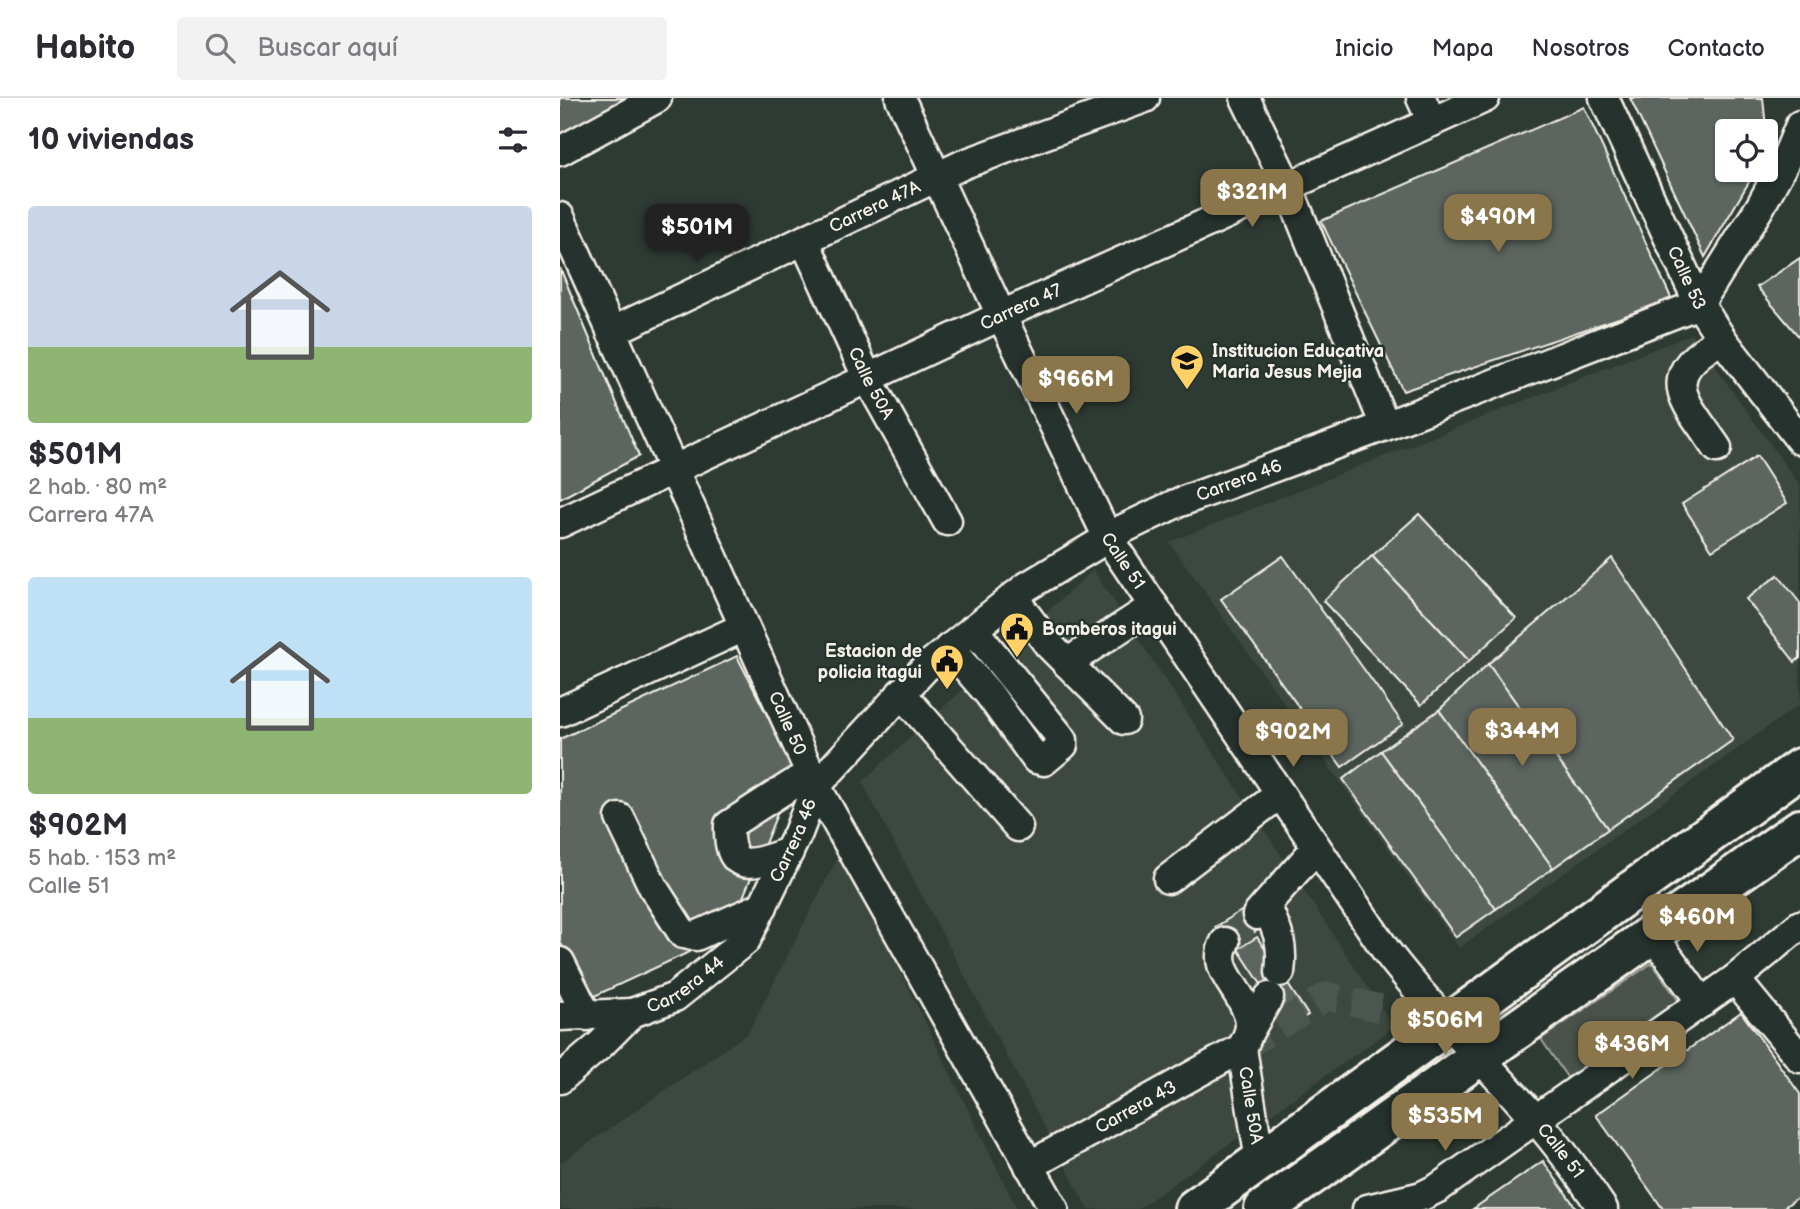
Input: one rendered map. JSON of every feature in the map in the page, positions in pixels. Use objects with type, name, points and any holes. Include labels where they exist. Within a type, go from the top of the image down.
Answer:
[{"type":"highway","points":[[1194,1209],[1800,768]]},
{"type":"highway","points":[[1264,1209],[1800,829]]},
{"type":"street","points":[[560,151],[657,98]]},
{"type":"street","name":"Calle 51","points":[[900,98],[1108,538],[1387,953],[1566,1155],[1603,1209]]},
{"type":"street","name":"Carrera 47A","points":[[611,332],[938,176],[1145,98]]},
{"type":"street","points":[[1245,98],[1288,187],[1385,426]]},
{"type":"street","name":"Carrera 47","points":[[560,523],[1288,187],[1427,110],[1485,98]]},
{"type":"street","name":"Calle 53","points":[[1604,98],[1699,304],[1721,339],[1800,440]]},
{"type":"street","points":[[1699,304],[1760,207],[1786,159],[1800,125]]},
{"type":"street","name":"Calle 50","points":[[560,217],[813,779],[1054,1209]]},
{"type":"street","name":"Calle 50A","points":[[804,240],[868,379],[947,521]]},
{"type":"street","name":"Carrera 46","points":[[746,940],[789,852],[813,779],[925,668],[1026,587],[1108,538],[1175,504],[1699,304]]},
{"type":"street","points":[[1717,448],[1682,396],[1681,384],[1684,372],[1700,351],[1721,339]]},
{"type":"street","points":[[1013,597],[1048,644],[1124,720]]},
{"type":"street","points":[[1067,663],[1154,606]]},
{"type":"street","points":[[560,712],[744,627]]},
{"type":"street","points":[[949,648],[989,694],[1036,759],[1044,761],[1063,745],[1063,740],[972,629]]},
{"type":"street","points":[[901,693],[1018,827]]},
{"type":"street","points":[[789,852],[753,865],[739,861],[728,846],[729,825],[813,779]]},
{"type":"street","points":[[1168,880],[1280,794]]},
{"type":"street","points":[[620,818],[653,887],[683,934],[696,936],[763,906]]},
{"type":"street","points":[[1246,1039],[1274,984],[1283,954],[1280,937],[1262,910],[1316,848]]},
{"type":"street","points":[[1367,1209],[1422,1196],[1438,1188],[1702,1003],[1800,925]]},
{"type":"street","points":[[1652,934],[1702,1003]]},
{"type":"street","name":"Carrera 44","points":[[560,1079],[632,1013],[675,997],[746,940]]},
{"type":"street","name":"Calle 50A","points":[[1225,942],[1219,953],[1220,964],[1247,1010],[1246,1039],[1260,1161]]},
{"type":"street","points":[[560,962],[573,1016],[632,1013]]},
{"type":"street","points":[[1735,979],[1800,1058]]},
{"type":"street","name":"Carrera 43","points":[[1030,1166],[1246,1039]]},
{"type":"shaded area","points":[[1692,334],[1800,486],[1800,704],[1459,948],[1169,542]]},
{"type":"shaded area","points":[[1093,570],[1394,1027],[1138,1209],[1088,1209],[862,782]]},
{"type":"shaded area","points":[[841,851],[1017,1209],[560,1209],[560,1163],[748,1033]]},
{"type":"shaded area","points":[[1652,963],[1680,1003],[1569,1080],[1541,1039]]},
{"type":"building","points":[[560,98],[642,98],[560,140]]},
{"type":"building","points":[[1630,98],[1763,98],[1765,119],[1715,119],[1715,182],[1749,182],[1705,257]]},
{"type":"building","points":[[1584,107],[1672,300],[1403,391],[1321,221]]},
{"type":"building","points":[[1800,258],[1800,338],[1757,287]]},
{"type":"building","points":[[560,268],[639,456],[560,499]]},
{"type":"building","points":[[1757,456],[1787,503],[1712,550],[1682,504]]},
{"type":"building","points":[[1419,514],[1516,618],[1469,661],[1372,556]]},
{"type":"building","points":[[1283,556],[1403,724],[1342,767],[1221,599]]},
{"type":"building","points":[[1372,556],[1469,661],[1421,705],[1323,601]]},
{"type":"building","points":[[1612,558],[1733,740],[1608,829],[1488,664]]},
{"type":"building","points":[[1778,575],[1800,603],[1800,658],[1795,662],[1746,599]]},
{"type":"building","points":[[737,656],[795,770],[728,934],[586,1000],[560,941],[560,739]]},
{"type":"building","points":[[1488,664],[1608,829],[1553,868],[1439,710]]},
{"type":"building","points":[[1439,710],[1553,868],[1496,909],[1381,751]]},
{"type":"building","points":[[1381,751],[1496,909],[1456,937],[1343,779]]},
{"type":"building","points":[[1251,905],[1264,926],[1229,949],[1215,927]]},
{"type":"building","points":[[1257,937],[1308,1015],[1289,1027],[1238,949]]},
{"type":"building","points":[[1741,1012],[1800,1094],[1800,1196],[1781,1209],[1663,1209],[1596,1115]]},
{"type":"building","points":[[1543,1161],[1577,1209],[1473,1209]]},
{"type":"tunnel","points":[[1225,942],[1257,915]]},
{"type":"tunnel","points":[[1242,1048],[1327,996],[1448,1024]]},
{"type":"place","name":"Institucion Educativa Maria Jesus Mejia","points":[[1187,391]]},
{"type":"place","name":"Bomberos itagui","points":[[1017,659]]},
{"type":"place","name":"Estacion de policia itagui","points":[[947,691]]}]
